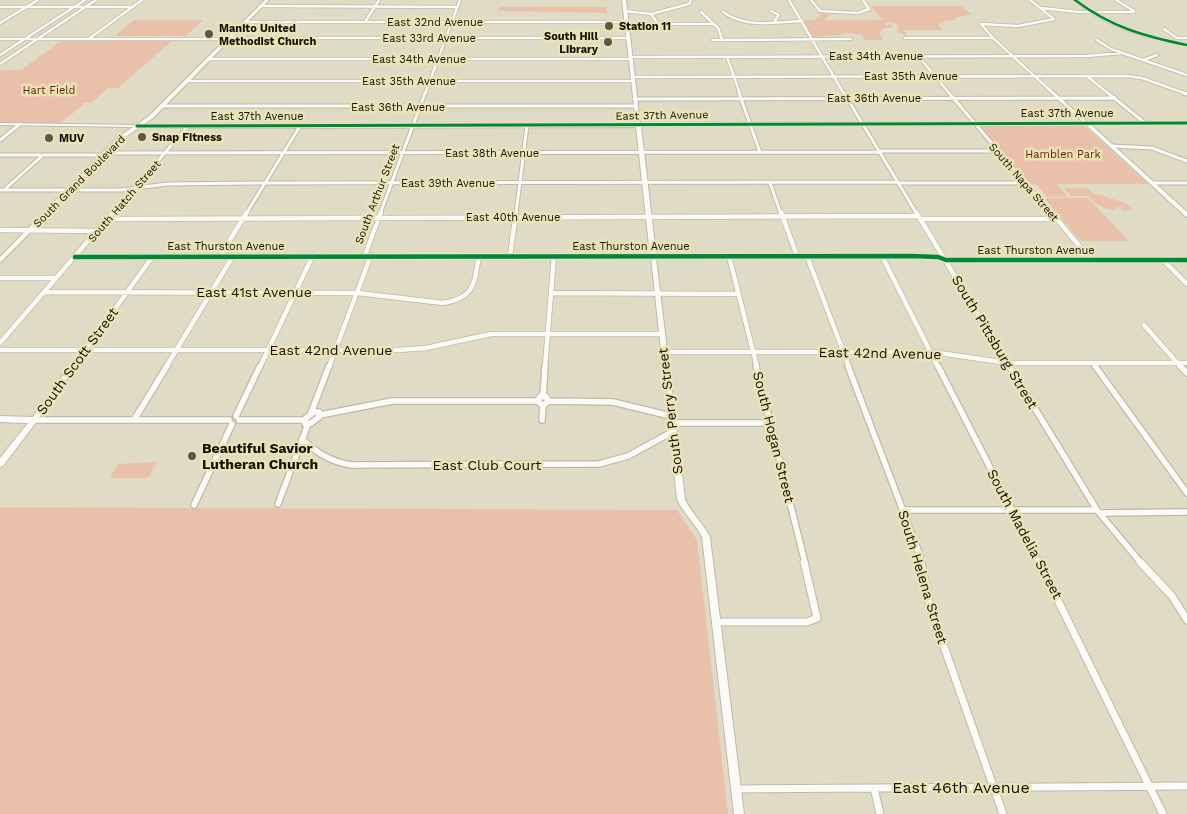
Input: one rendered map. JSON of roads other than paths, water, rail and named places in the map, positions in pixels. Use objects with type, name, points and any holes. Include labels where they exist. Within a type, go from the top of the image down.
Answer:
[{"type":"main road","name":"South Grand Boulevard","points":[[0,260],[104,154],[161,106],[266,0]]},
{"type":"main road","points":[[1074,0],[1092,12],[1138,32],[1186,42]]},
{"type":"main road","points":[[4,419],[34,420]]},
{"type":"main road","points":[[4,419],[22,426],[21,436]]},
{"type":"main road","name":"South Scott Street","points":[[0,464],[34,420]]},
{"type":"street","points":[[1,22],[38,0]]},
{"type":"street","points":[[0,55],[85,0]]},
{"type":"street","points":[[0,64],[96,0]]},
{"type":"street","points":[[90,39],[142,0]]},
{"type":"street","name":"South Arthur Street","points":[[364,255],[460,0]]},
{"type":"street","name":"South Perry Street","points":[[624,0],[656,294],[681,499],[683,506],[702,528],[706,537],[739,814]]},
{"type":"street","points":[[626,12],[651,14],[689,4],[691,0]]},
{"type":"street","name":"South Pittsburg Street","points":[[789,0],[862,124],[1098,512],[1172,596],[1187,620]]},
{"type":"street","points":[[811,0],[820,11],[858,13],[869,10],[863,0]]},
{"type":"street","points":[[1030,0],[1054,20],[1018,26],[981,24],[1013,56],[1187,215]]},
{"type":"street","points":[[1041,8],[1092,12],[1134,12],[1116,0]]},
{"type":"street","points":[[356,6],[370,5],[378,1]]},
{"type":"street","points":[[365,22],[378,1]]},
{"type":"street","points":[[0,7],[133,6]]},
{"type":"street","points":[[260,6],[458,7]]},
{"type":"street","points":[[771,11],[779,15],[775,20],[777,23]]},
{"type":"street","points":[[701,12],[714,24],[722,37]]},
{"type":"street","points":[[723,12],[730,18],[742,22],[777,23],[802,21]]},
{"type":"street","points":[[651,14],[658,24]]},
{"type":"street","name":"East 32nd Avenue","points":[[245,22],[626,22]]},
{"type":"street","points":[[639,24],[714,24]]},
{"type":"street","points":[[1164,29],[1186,42]]},
{"type":"street","points":[[713,40],[722,37],[851,38]]},
{"type":"street","name":"East 33rd Avenue","points":[[0,39],[628,38]]},
{"type":"street","points":[[905,38],[994,38]]},
{"type":"street","points":[[1097,40],[1122,53],[1187,76]]},
{"type":"street","name":"East 34th Avenue","points":[[209,59],[1103,56],[1122,53]]},
{"type":"street","points":[[1143,60],[1157,55]]},
{"type":"street","name":"South Napa Street","points":[[918,56],[1091,260]]},
{"type":"street","points":[[727,57],[760,152]]},
{"type":"street","name":"East 35th Avenue","points":[[186,81],[430,81],[834,76],[1126,76],[1142,78],[1187,94]]},
{"type":"street","points":[[1087,76],[1146,123]]},
{"type":"street","name":"East 36th Avenue","points":[[634,99],[1115,98]]},
{"type":"street","name":"East 36th Avenue","points":[[161,106],[635,106]]},
{"type":"street","name":"East 37th Avenue","points":[[0,124],[527,126],[1187,123]]},
{"type":"street","points":[[0,140],[20,124]]},
{"type":"street","name":"South Hatch Street","points":[[0,343],[188,126]]},
{"type":"street","points":[[220,256],[300,126]]},
{"type":"street","points":[[510,256],[527,126]]},
{"type":"street","points":[[1111,146],[1152,148],[1187,161]]},
{"type":"street","name":"East 38th Avenue","points":[[0,155],[165,153],[998,152]]},
{"type":"street","points":[[1,191],[43,155]]},
{"type":"street","name":"East 39th Avenue","points":[[1,191],[121,190],[166,184],[266,183],[1025,183]]},
{"type":"street","points":[[770,183],[798,256]]},
{"type":"street","points":[[1152,183],[1187,183]]},
{"type":"street","name":"East 40th Avenue","points":[[108,219],[783,217],[1056,219]]},
{"type":"street","points":[[0,230],[98,231]]},
{"type":"street","points":[[238,418],[313,255]]},
{"type":"street","name":"East Thurston Avenue","points":[[75,257],[313,255],[928,256],[946,260],[1187,260]]},
{"type":"street","name":"South Arthur Street","points":[[311,413],[371,255]]},
{"type":"street","name":"South Scott Street","points":[[34,420],[153,256]]},
{"type":"street","points":[[134,420],[233,256]]},
{"type":"street","name":"East 41st Avenue","points":[[44,292],[358,293],[443,303],[463,299],[470,294],[474,288],[479,256]]},
{"type":"street","points":[[542,420],[543,402],[539,398],[544,396],[554,256]]},
{"type":"street","name":"South Hogan Street","points":[[717,622],[807,622],[817,618],[796,524],[729,256]]},
{"type":"street","name":"South Helena Street","points":[[807,256],[919,554],[930,607],[1003,814]]},
{"type":"street","name":"South Madelia Street","points":[[882,256],[1011,510],[1060,600],[1163,814]]},
{"type":"street","points":[[1163,260],[1187,284]]},
{"type":"street","points":[[0,278],[56,278]]},
{"type":"street","points":[[551,293],[738,294]]},
{"type":"street","points":[[1144,325],[1187,373]]},
{"type":"street","points":[[0,333],[9,333]]},
{"type":"street","name":"East 42nd Avenue","points":[[0,350],[414,350],[491,334],[661,334]]},
{"type":"street","name":"East 42nd Avenue","points":[[663,352],[932,352],[1008,363],[1187,364]]},
{"type":"street","points":[[1094,364],[1187,493]]},
{"type":"street","points":[[34,420],[231,422],[238,418],[306,422],[320,415],[392,400],[613,402],[671,424],[770,423]]},
{"type":"street","points":[[278,504],[302,439],[306,422],[311,413],[317,411],[320,415]]},
{"type":"street","points":[[194,505],[231,422]]},
{"type":"street","name":"East Club Court","points":[[302,439],[323,458],[340,464],[599,464],[615,463],[627,458],[671,424]]},
{"type":"street","points":[[903,510],[1187,512]]},
{"type":"street","name":"East 46th Avenue","points":[[736,789],[1187,786]]},
{"type":"street","points":[[874,788],[880,814]]},
{"type":"place","name":"Station 11","points":[[609,26]]},
{"type":"place","name":"Manito United Methodist Church","points":[[209,34]]},
{"type":"place","name":"South Hill Library","points":[[608,42]]},
{"type":"place","name":"Snap Fitness","points":[[142,137]]},
{"type":"place","name":"MUV","points":[[49,138]]},
{"type":"place","name":"Beautiful Savior Lutheran Church","points":[[192,456]]},
{"type":"park label","name":"Hart Field","points":[[49,90]]},
{"type":"park label","name":"Hamblen Park","points":[[1063,154]]}]
